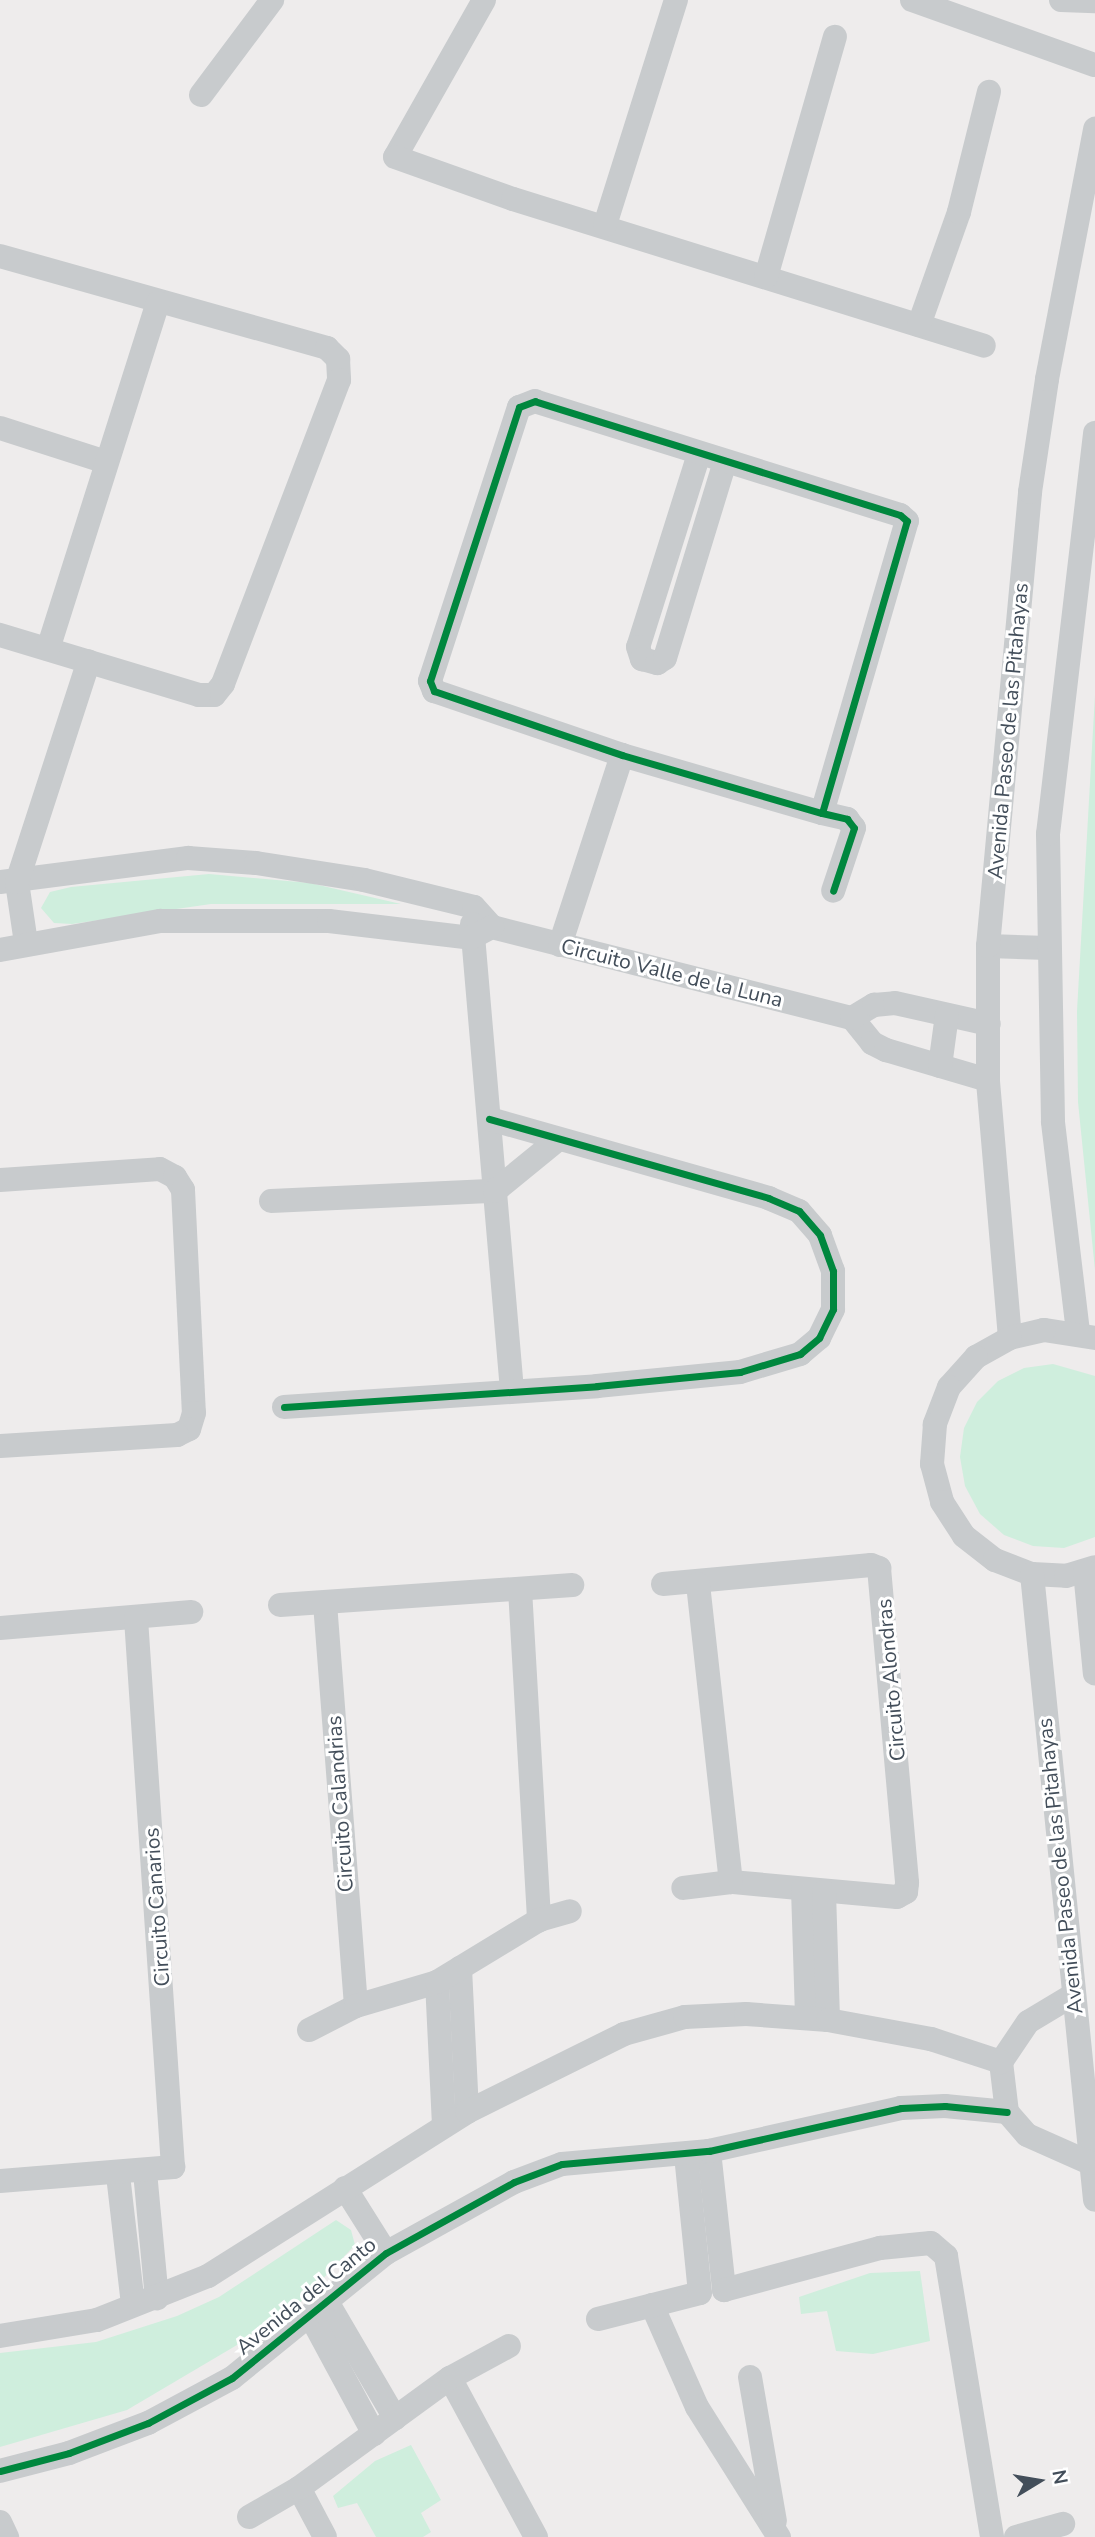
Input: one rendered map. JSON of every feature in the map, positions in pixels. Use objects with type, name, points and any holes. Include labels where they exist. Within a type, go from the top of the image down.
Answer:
[{"type":"street","points":[[201,95],[272,0]]},
{"type":"street","points":[[484,0],[395,157],[984,346]]},
{"type":"street","points":[[605,225],[676,0]]},
{"type":"street","points":[[912,0],[1095,65]]},
{"type":"street","points":[[1061,0],[1095,1]]},
{"type":"street","points":[[766,277],[835,37]]},
{"type":"street","points":[[919,325],[959,212],[989,92]]},
{"type":"street","name":"Avenida Paseo de las Pitahayas","points":[[1010,1338],[988,1080],[988,946],[1030,492],[1047,379],[1095,129]]},
{"type":"street","points":[[0,256],[158,303],[327,348],[338,359],[340,380],[223,684],[214,695],[199,695],[0,635]]},
{"type":"street","points":[[48,649],[158,303]]},
{"type":"street","points":[[822,813],[906,521],[900,515],[725,463],[535,401],[519,407],[430,681],[441,695],[622,755],[822,813],[847,819],[854,828],[833,891]]},
{"type":"street","points":[[0,428],[106,462]]},
{"type":"street","points":[[1095,433],[1048,834],[1052,1121],[1086,1335],[1044,1330],[1010,1338],[976,1357],[950,1387],[935,1424],[932,1464],[942,1503],[964,1536],[995,1560],[1032,1574],[1090,1569],[1095,1674]]},
{"type":"street","points":[[699,454],[638,647],[642,659],[657,663],[665,658],[725,463]]},
{"type":"street","points":[[26,943],[8,882],[89,661]]},
{"type":"street","points":[[560,945],[622,755]]},
{"type":"street","points":[[8,882],[201,859],[364,880],[474,907],[482,932],[489,1119],[512,1391]]},
{"type":"street","name":"Circuito Valle de la Luna","points":[[0,950],[26,943],[160,921],[329,921],[482,932],[560,945],[852,1018]]},
{"type":"street","points":[[988,946],[1048,948]]},
{"type":"street","points":[[988,1080],[872,1044],[852,1018],[883,1003],[989,1024]]},
{"type":"street","points":[[940,1066],[947,1015]]},
{"type":"street","points":[[284,1407],[740,1372],[800,1354],[819,1338],[833,1309],[833,1270],[820,1235],[799,1211],[769,1198],[556,1141],[489,1119]]},
{"type":"street","points":[[271,1201],[495,1191],[556,1141]]},
{"type":"street","points":[[0,1180],[160,1169],[175,1177],[183,1190],[194,1413],[189,1429],[177,1435],[0,1446]]},
{"type":"street","name":"Circuito Alondras","points":[[663,1584],[698,1584],[871,1565],[879,1568],[907,1883],[906,1892],[897,1897],[731,1882],[683,1888]]},
{"type":"street","name":"Avenida Paseo de las Pitahayas","points":[[1032,1574],[1095,2200]]},
{"type":"street","points":[[698,1584],[731,1882]]},
{"type":"street","points":[[280,1605],[572,1585]]},
{"type":"street","points":[[520,1589],[539,1920]]},
{"type":"street","name":"Circuito Calandrias","points":[[325,1603],[356,2006]]},
{"type":"street","points":[[0,1628],[191,1612]]},
{"type":"street","name":"Circuito Canarios","points":[[0,2181],[166,2171],[174,2159],[136,1618]]},
{"type":"street","points":[[814,1890],[817,2019]]},
{"type":"street","points":[[309,2030],[356,2006],[437,1982],[539,1920],[570,1912]]},
{"type":"street","points":[[460,1968],[467,2112]]},
{"type":"street","points":[[437,1982],[444,2126]]},
{"type":"street","points":[[1073,1995],[1028,2022],[1001,2062],[1007,2112],[1027,2135],[1047,2147],[1090,2163]]},
{"type":"street","points":[[0,2336],[97,2320],[208,2276],[467,2112],[624,2034],[685,2017],[817,2019],[930,2039],[1001,2062]]},
{"type":"street","name":"Avenida del Canto","points":[[0,2471],[69,2453],[148,2423],[232,2378],[386,2253],[514,2182],[562,2164],[698,2153],[901,2108],[945,2106],[1007,2112]]},
{"type":"street","points":[[598,2319],[700,2293],[698,2153]]},
{"type":"street","points":[[698,2153],[724,2290],[880,2248],[931,2243],[946,2256],[992,2537]]},
{"type":"street","points":[[145,2172],[157,2298]]},
{"type":"street","points":[[118,2175],[133,2305]]},
{"type":"street","name":"Avenida del Canto","points":[[345,2188],[386,2253]]},
{"type":"street","points":[[652,2305],[697,2407],[778,2535]]},
{"type":"street","points":[[318,2308],[395,2418]]},
{"type":"street","points":[[318,2308],[374,2434]]},
{"type":"street","points":[[248,2517],[299,2488],[450,2378],[509,2346]]},
{"type":"street","points":[[750,2377],[778,2535]]},
{"type":"street","points":[[450,2378],[536,2537]]},
{"type":"street","points":[[299,2488],[325,2537]]},
{"type":"street","points":[[0,2522],[7,2537]]},
{"type":"street","points":[[1016,2537],[1063,2524]]},
{"type":"green space","points":[[1095,695],[1095,1270],[1078,1102],[1077,1011]]},
{"type":"green space","points":[[209,874],[310,883],[401,904],[211,904],[72,924],[54,923],[41,908],[50,892],[71,887]]},
{"type":"green space","points":[[1053,1364],[1095,1376],[1095,1537],[1064,1548],[1033,1546],[1004,1535],[980,1514],[965,1486],[960,1457],[964,1428],[977,1402],[998,1381],[1024,1368]]},
{"type":"green space","points":[[336,2220],[351,2230],[355,2245],[294,2309],[286,2306],[237,2345],[127,2410],[0,2447],[0,2353],[96,2342],[177,2316],[219,2297]]},
{"type":"green space","points":[[920,2271],[930,2341],[873,2354],[836,2351],[827,2311],[801,2314],[799,2297],[870,2273]]},
{"type":"green space","points":[[411,2445],[441,2500],[421,2513],[431,2532],[423,2537],[376,2537],[357,2503],[338,2508],[333,2496],[375,2461]]},
{"type":"cycle path","points":[[822,813],[907,521],[900,515],[535,401],[519,407],[430,681],[434,691],[622,755],[822,813],[847,819],[854,828],[833,891]]},
{"type":"cycle path","points":[[284,1407],[597,1386],[740,1372],[800,1354],[819,1338],[833,1309],[833,1271],[820,1235],[799,1211],[769,1198],[489,1119]]},
{"type":"cycle path","points":[[0,2471],[69,2453],[148,2423],[232,2378],[386,2253],[514,2182],[562,2164],[709,2151],[901,2108],[945,2106],[1007,2112]]}]
